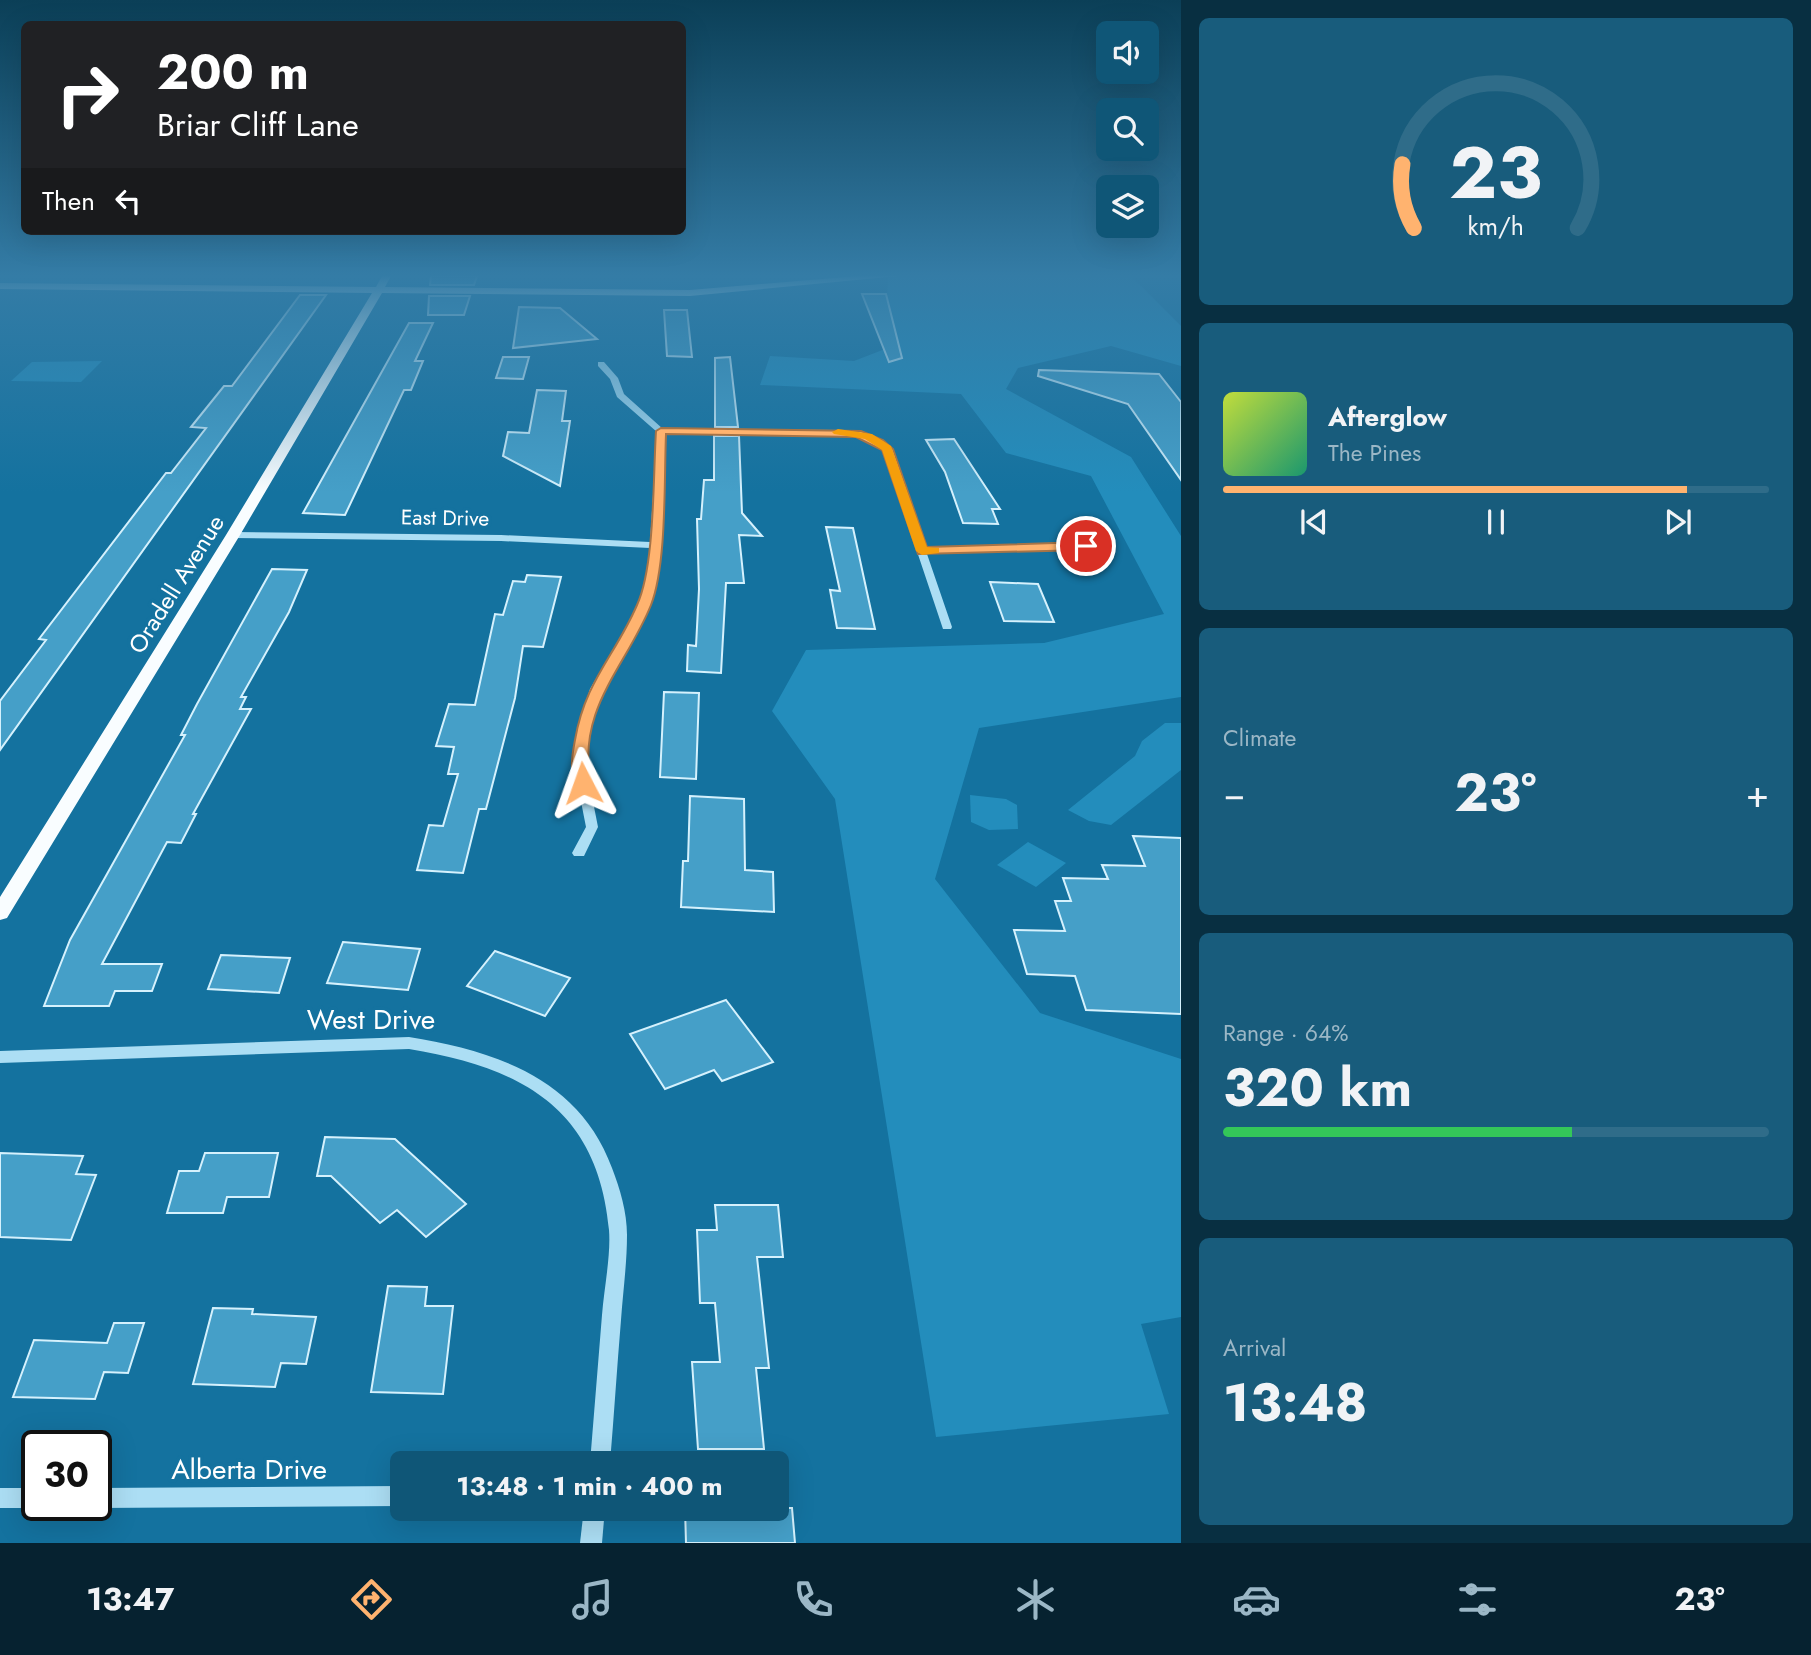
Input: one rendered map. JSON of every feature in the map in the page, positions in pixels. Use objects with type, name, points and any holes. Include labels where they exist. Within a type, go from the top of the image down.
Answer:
[{"type":"main road","name":"Oradell Avenue","points":[[0,913],[346,348]]},
{"type":"street","points":[[601,364],[614,378],[620,395],[661,431],[843,432],[868,437],[887,449],[947,627]]},
{"type":"street","points":[[579,853],[592,827],[579,761],[586,720],[596,689],[644,605],[653,574],[661,431]]},
{"type":"street","name":"East Drive","points":[[233,535],[474,537],[655,545]]},
{"type":"street","points":[[922,551],[1086,546]]},
{"type":"street","name":"West Drive","points":[[0,1057],[409,1042],[453,1048],[495,1060],[536,1082],[565,1106],[587,1133],[606,1167],[617,1208],[618,1233],[601,1451]]},
{"type":"street","name":"Alberta Drive","points":[[112,1498],[390,1496]]},
{"type":"street","points":[[0,1499],[21,1498]]},
{"type":"street","points":[[591,1543],[594,1521]]},
{"type":"shaded area","points":[[1103,348],[1018,368],[1006,389],[1131,457],[1181,536],[1181,697],[979,728],[935,879],[1040,1013],[1181,1059],[1181,1317],[1141,1324],[1169,1414],[936,1437],[835,799],[772,711],[806,650],[1044,643],[1164,614],[1091,476],[1006,453],[961,394],[760,385],[770,356],[854,361],[885,349]]},
{"type":"shaded area","points":[[1118,348],[1181,348],[1181,366]]},
{"type":"shaded area","points":[[102,361],[81,382],[11,381],[32,362]]},
{"type":"shaded area","points":[[1165,723],[1181,723],[1181,770],[1111,825],[1089,821],[1068,810],[1135,756],[1142,741]]},
{"type":"shaded area","points":[[970,795],[1006,799],[1017,805],[1018,829],[989,830],[971,822]]},
{"type":"shaded area","points":[[1028,842],[1066,863],[1036,887],[997,865]]},
{"type":"building","points":[[260,348],[288,348],[0,750],[0,701],[46,640],[39,639],[166,473],[171,473],[206,428],[191,427],[224,386],[232,386]]},
{"type":"building","points":[[395,348],[421,348],[415,361],[423,361],[411,390],[404,390],[345,515],[303,513]]},
{"type":"building","points":[[666,348],[691,348],[692,357],[667,356]]},
{"type":"building","points":[[883,348],[900,348],[902,358],[889,362]]},
{"type":"building","points":[[503,357],[529,357],[523,379],[496,378]]},
{"type":"building","points":[[730,357],[738,427],[715,427],[715,358]]},
{"type":"building","points":[[1039,370],[1159,374],[1181,402],[1181,480],[1128,404],[1038,376]]},
{"type":"building","points":[[537,390],[566,391],[562,421],[570,421],[560,486],[503,456],[508,432],[529,433]]},
{"type":"building","points":[[714,436],[739,436],[742,513],[762,536],[739,535],[744,583],[726,583],[721,673],[687,671],[688,645],[696,646],[699,589],[697,519],[701,519],[704,480],[714,480]]},
{"type":"building","points":[[954,439],[1000,509],[992,509],[998,524],[963,523],[945,472],[926,440]]},
{"type":"building","points":[[826,527],[853,528],[875,629],[837,628],[830,590],[840,591]]},
{"type":"building","points":[[272,569],[307,570],[289,612],[241,697],[246,697],[240,709],[251,709],[193,814],[196,814],[181,843],[167,842],[102,964],[162,964],[152,991],[115,991],[109,1006],[44,1006],[70,940],[185,735],[181,735]]},
{"type":"building","points":[[527,575],[561,577],[543,647],[523,646],[515,698],[486,809],[479,809],[463,873],[417,870],[429,825],[443,826],[458,774],[448,774],[454,747],[436,746],[449,704],[475,705],[495,614],[503,615],[513,581],[525,582]]},
{"type":"building","points":[[990,582],[1038,584],[1054,622],[1004,621]]},
{"type":"building","points":[[664,692],[699,693],[696,779],[660,777]]},
{"type":"building","points":[[690,796],[744,799],[745,870],[773,872],[774,912],[681,907],[683,861],[688,861]]},
{"type":"building","points":[[1133,836],[1181,838],[1181,1014],[1086,1010],[1075,976],[1027,974],[1014,930],[1065,931],[1055,901],[1071,901],[1063,878],[1108,879],[1102,865],[1145,866]]},
{"type":"building","points":[[343,942],[420,949],[408,990],[327,983]]},
{"type":"building","points":[[495,951],[570,978],[545,1016],[467,986]]},
{"type":"building","points":[[221,955],[290,958],[279,993],[208,989]]},
{"type":"building","points":[[726,1000],[773,1062],[722,1081],[714,1070],[665,1089],[630,1034]]},
{"type":"building","points":[[325,1137],[395,1139],[466,1204],[426,1237],[397,1210],[380,1223],[331,1176],[317,1176]]},
{"type":"building","points":[[0,1153],[83,1156],[76,1174],[96,1175],[71,1240],[0,1237]]},
{"type":"building","points":[[205,1153],[278,1153],[269,1197],[227,1197],[223,1213],[167,1213],[179,1171],[199,1171]]},
{"type":"building","points":[[715,1205],[778,1205],[783,1257],[757,1257],[769,1368],[756,1368],[764,1449],[698,1449],[692,1362],[720,1362],[715,1303],[700,1303],[697,1230],[717,1230]]},
{"type":"building","points":[[388,1286],[427,1287],[425,1306],[453,1306],[443,1394],[371,1392]]},
{"type":"building","points":[[213,1308],[253,1309],[252,1314],[316,1317],[306,1364],[281,1363],[275,1387],[193,1384]]},
{"type":"building","points":[[114,1323],[144,1323],[128,1373],[104,1372],[95,1399],[13,1397],[34,1340],[107,1343]]},
{"type":"building","points":[[789,1508],[792,1508],[795,1543],[686,1543],[685,1521],[789,1521]]},
{"type":"slow traffic","points":[[838,432],[868,437],[880,442],[887,449],[922,551],[935,551]]},
{"type":"route","points":[[583,783],[579,761],[586,720],[596,689],[644,605],[653,574],[661,431],[858,434],[880,442],[887,449],[922,551],[1086,546]]}]
